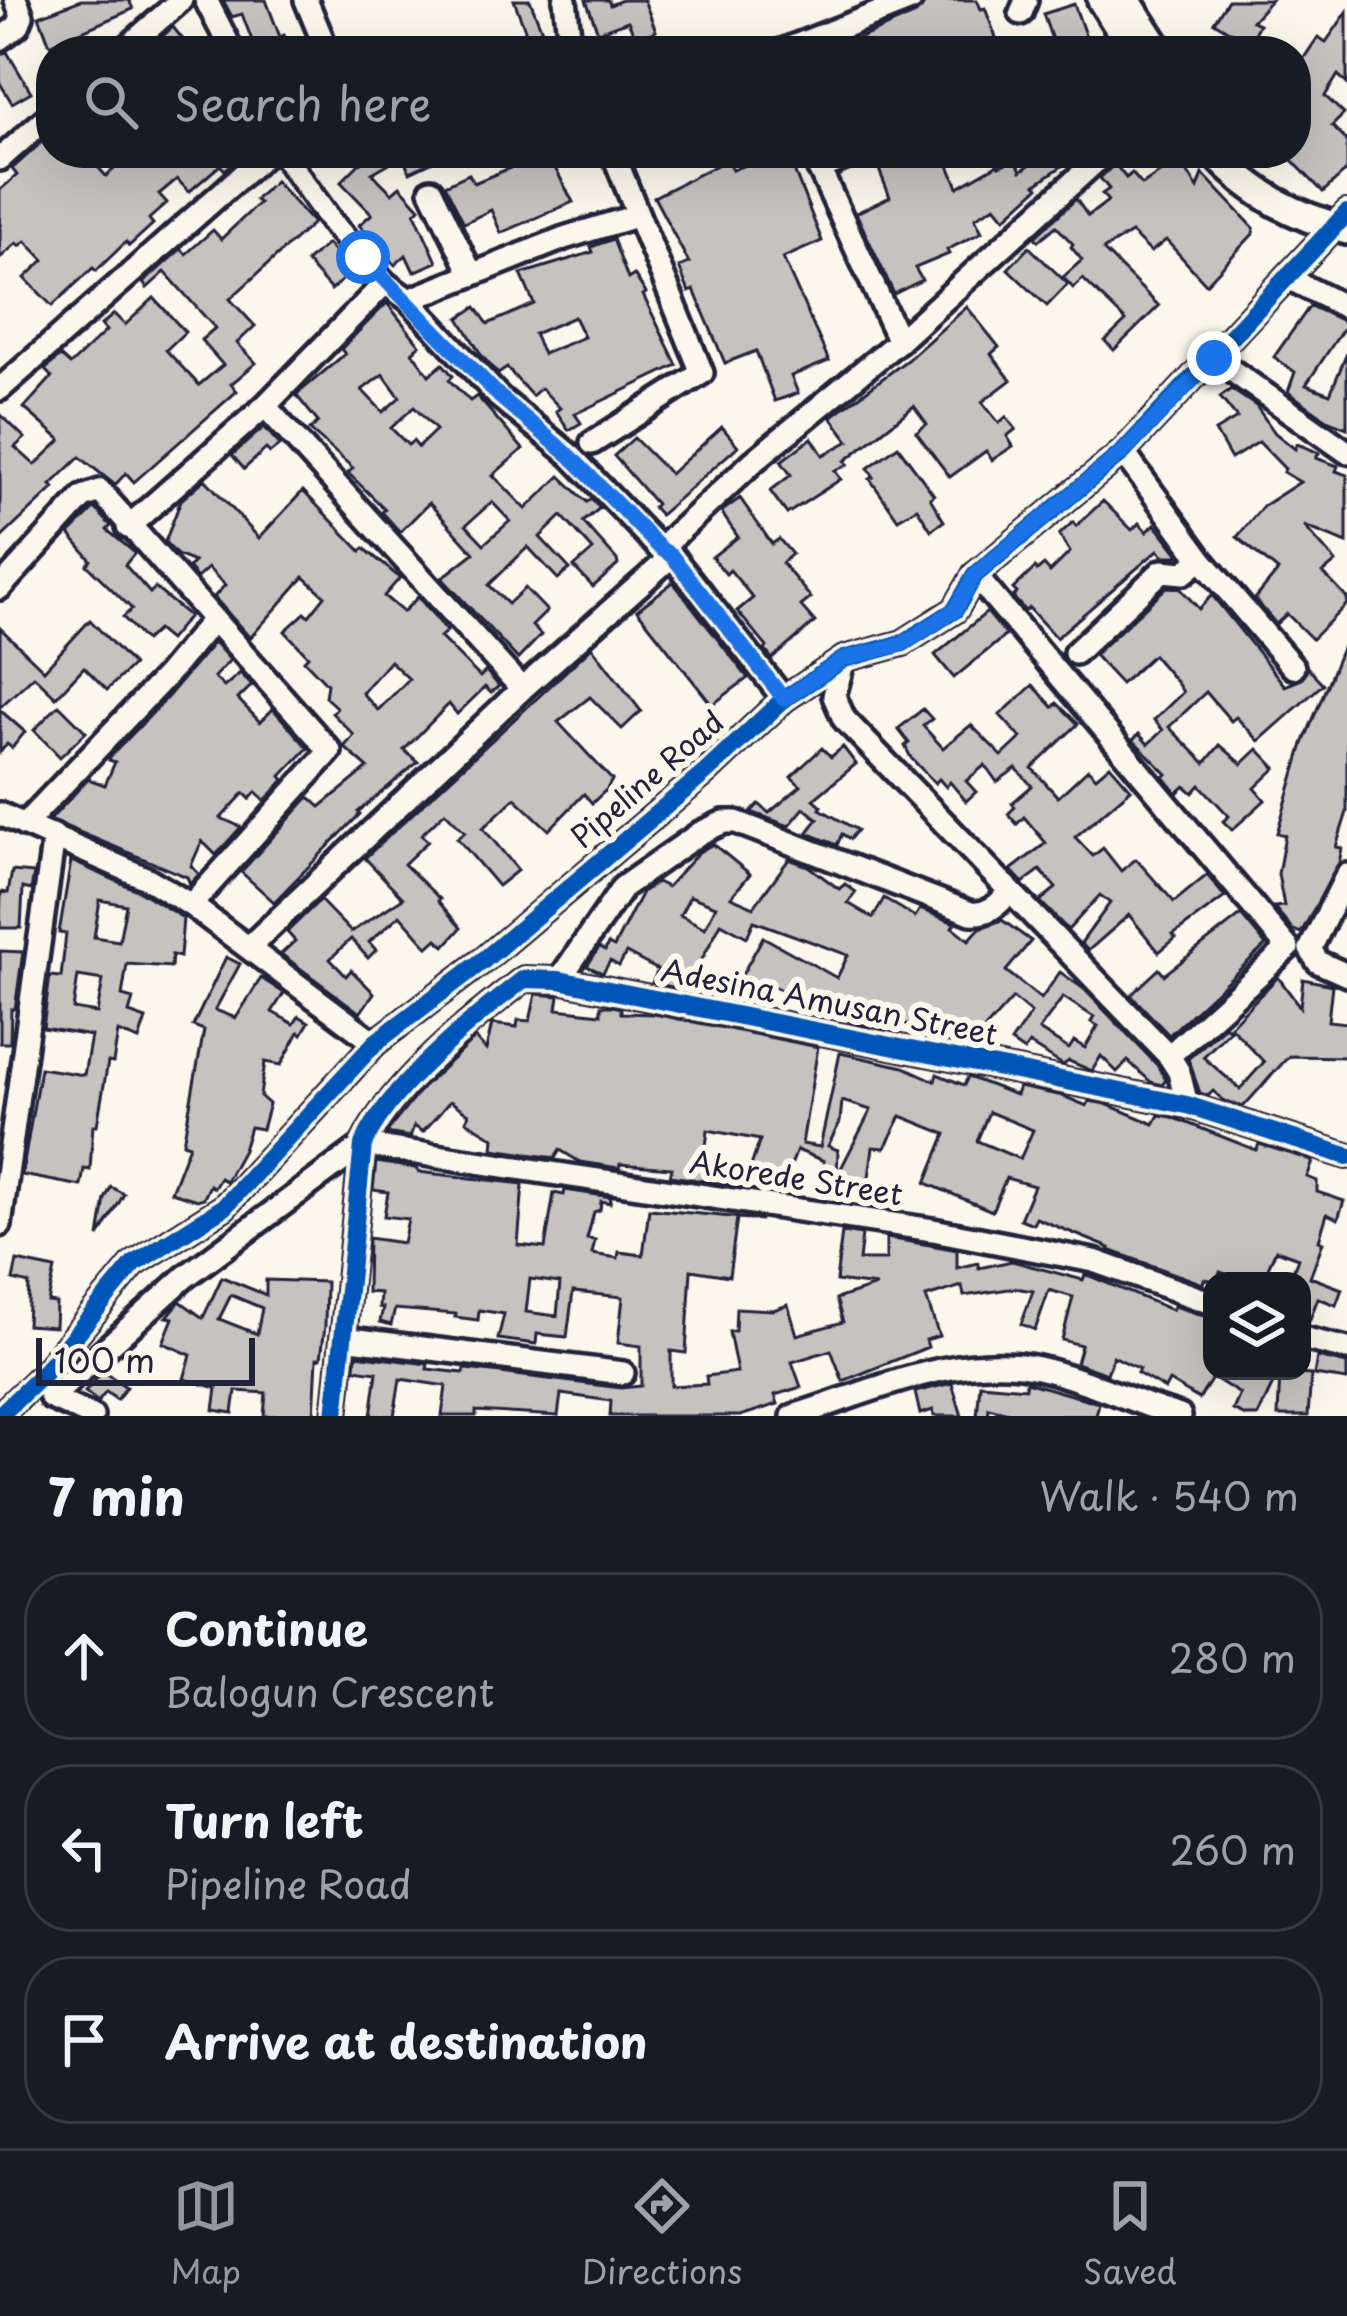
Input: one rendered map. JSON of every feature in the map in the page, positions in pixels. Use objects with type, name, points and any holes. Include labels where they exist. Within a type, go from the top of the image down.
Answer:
[{"type":"main road","points":[[1102,0],[1125,36]]},
{"type":"main road","points":[[1126,0],[1149,36]]},
{"type":"main road","points":[[1230,168],[1277,205],[1344,220]]},
{"type":"main road","points":[[1256,168],[1344,220]]},
{"type":"street","points":[[0,39],[18,26],[22,16],[16,0]]},
{"type":"street","points":[[140,36],[181,0]]},
{"type":"street","points":[[206,0],[224,36]]},
{"type":"street","points":[[306,0],[322,36]]},
{"type":"street","points":[[565,0],[570,36]]},
{"type":"street","points":[[820,36],[911,0]]},
{"type":"street","points":[[0,159],[36,127]]},
{"type":"street","points":[[0,389],[250,168]]},
{"type":"street","points":[[293,168],[332,223],[385,283],[409,300],[500,397],[571,457],[666,552],[784,699]]},
{"type":"street","points":[[592,443],[701,374],[618,168]]},
{"type":"street","points":[[819,168],[899,341]]},
{"type":"street","points":[[250,946],[666,552],[754,460],[899,341],[1089,168]]},
{"type":"street","points":[[431,190],[472,275]]},
{"type":"street","points":[[409,300],[564,238],[636,216]]},
{"type":"street","name":"Pipeline Road","points":[[0,1415],[43,1374],[134,1264],[224,1207],[375,1043],[485,959],[706,772],[784,699],[844,659],[903,644],[955,610],[975,575],[1123,452],[1344,220]]},
{"type":"street","points":[[1288,278],[1347,308]]},
{"type":"street","points":[[128,527],[265,406],[385,283]]},
{"type":"street","points":[[1214,358],[1347,452]]},
{"type":"street","points":[[265,406],[522,689]]},
{"type":"street","points":[[1123,452],[1201,559],[1293,667]]},
{"type":"street","points":[[0,587],[91,491],[100,491],[331,751],[191,904]]},
{"type":"street","points":[[1075,652],[1162,571],[1184,573],[1201,559]]},
{"type":"street","points":[[975,575],[1288,948],[1168,1056]]},
{"type":"street","points":[[24,825],[212,621]]},
{"type":"street","points":[[844,659],[834,696],[844,719],[1168,1056],[1179,1072],[1187,1105]]},
{"type":"street","points":[[0,814],[148,879],[191,904],[375,1043]]},
{"type":"street","points":[[559,980],[623,887],[700,833],[724,822],[736,822],[971,913],[983,913],[998,904],[1006,886]]},
{"type":"street","points":[[0,1225],[54,836]]},
{"type":"street","points":[[1347,875],[1310,949],[1318,962],[1347,975]]},
{"type":"street","name":"Adesina Amusan Street","points":[[363,1145],[385,1107],[524,979],[559,980],[1187,1105],[1347,1156]]},
{"type":"street","points":[[335,1416],[363,1145]]},
{"type":"street","points":[[51,1398],[185,1277],[363,1145]]},
{"type":"street","name":"Akorede Street","points":[[363,1145],[933,1230],[1094,1261],[1203,1300]]},
{"type":"street","points":[[343,1338],[623,1372]]},
{"type":"street","points":[[1311,1340],[1347,1349]]},
{"type":"street","points":[[64,1345],[91,1360]]},
{"type":"street","points":[[793,1416],[975,1363],[1034,1367],[1073,1377],[1118,1406],[1180,1416]]},
{"type":"street","points":[[43,1374],[51,1398],[92,1416]]},
{"type":"building","points":[[81,0],[129,0],[133,9],[71,36],[47,36],[39,16]]},
{"type":"building","points":[[223,0],[266,0],[280,36],[250,36],[242,14],[232,17]]},
{"type":"building","points":[[514,0],[530,0],[544,36],[527,36]]},
{"type":"building","points":[[586,0],[608,0],[610,5],[644,0],[656,31],[635,36],[628,21],[598,32]]},
{"type":"building","points":[[926,0],[977,0],[995,36],[865,36],[916,14]]},
{"type":"building","points":[[1228,0],[1271,0],[1252,21],[1259,24],[1253,36],[1237,36],[1214,22]]},
{"type":"building","points":[[1074,4],[1085,36],[1051,36],[1043,14]]},
{"type":"building","points":[[1347,12],[1347,84],[1338,75],[1325,96],[1344,114],[1332,126],[1347,141],[1347,170],[1323,192],[1300,168],[1311,168],[1311,48],[1318,37],[1326,42]]},
{"type":"building","points":[[7,52],[31,92],[12,103],[0,83],[0,54]]},
{"type":"building","points":[[36,147],[36,168],[99,168],[106,176],[115,168],[217,168],[189,192],[177,179],[159,194],[167,203],[149,219],[153,224],[96,271],[93,268],[52,306],[25,278],[44,260],[26,241],[0,258],[0,190],[17,175],[12,169]]},
{"type":"building","points":[[355,168],[381,168],[372,173],[392,193],[400,186],[420,208],[415,213],[437,262],[414,272],[406,255],[395,265],[359,225],[372,214],[341,182]]},
{"type":"building","points":[[510,168],[555,168],[573,202],[501,233],[491,210],[464,223],[445,185],[469,174],[474,183]]},
{"type":"building","points":[[711,168],[793,168],[822,241],[783,258],[829,361],[791,376],[798,393],[775,401],[756,351],[725,363],[679,267],[689,263],[654,197]]},
{"type":"building","points":[[878,168],[950,168],[958,187],[991,168],[1059,168],[1036,184],[1039,187],[1005,218],[995,206],[975,218],[982,232],[947,250],[949,254],[915,268],[922,280],[894,294],[856,213],[890,197]]},
{"type":"building","points":[[1111,168],[1118,168],[1126,178],[1132,173],[1142,185],[1164,170],[1185,168],[1198,188],[1203,174],[1254,228],[1253,234],[1206,284],[1166,240],[1151,252],[1131,233],[1103,250],[1159,306],[1114,350],[1105,341],[1126,321],[1083,279],[1073,288],[1063,277],[1082,260],[1073,244],[1056,226],[1038,241],[1035,237],[1076,199],[1088,216],[1108,201],[1102,194],[1109,189],[1100,178]]},
{"type":"building","points":[[275,181],[313,223],[230,299],[255,326],[237,343],[256,363],[231,384],[237,391],[134,482],[126,473],[115,485],[80,457],[0,539],[0,414],[25,438],[15,447],[35,465],[61,440],[24,408],[52,377],[45,370],[60,356],[70,365],[106,331],[101,325],[114,314],[125,325],[154,298],[185,332],[166,350],[199,385],[223,365],[201,340],[215,328],[165,272],[147,288],[143,283],[181,249],[186,254],[213,230],[221,239]]},
{"type":"building","points":[[613,239],[628,279],[634,275],[646,293],[677,365],[575,414],[581,423],[569,430],[556,411],[560,408],[541,388],[532,396],[507,368],[498,374],[459,318],[476,307],[488,324],[534,304],[521,274],[593,252],[591,247]],"holes":[[[574,317],[584,337],[543,354],[534,334]]]},
{"type":"building","points":[[327,244],[352,271],[331,290],[306,262]]},
{"type":"building","points":[[1029,247],[1068,284],[1047,306],[1008,269]]},
{"type":"building","points":[[387,303],[420,345],[412,352],[429,375],[443,364],[453,376],[449,380],[470,401],[477,396],[523,449],[493,475],[526,509],[560,476],[600,508],[583,522],[618,565],[593,587],[574,567],[593,550],[562,516],[540,537],[570,569],[558,579],[528,547],[489,585],[508,604],[525,588],[547,611],[532,626],[541,635],[518,659],[442,578],[474,553],[429,503],[400,532],[382,512],[385,509],[348,473],[353,468],[310,430],[318,422],[296,395],[345,354],[341,349]],"holes":[[[383,374],[400,397],[383,412],[362,390]],[[414,407],[436,430],[418,447],[413,441],[408,445],[391,428]],[[492,502],[510,521],[484,544],[466,525]]]},
{"type":"building","points":[[1310,306],[1347,323],[1306,385],[1330,394],[1347,353],[1347,428],[1288,392],[1295,372],[1274,357]]},
{"type":"building","points":[[967,307],[999,347],[991,354],[1011,380],[982,402],[999,423],[1006,417],[1016,429],[1007,436],[1013,446],[992,460],[986,451],[950,477],[916,432],[927,424],[914,406],[835,471],[841,479],[787,514],[770,491],[791,475],[781,461],[812,438],[823,455],[849,441],[831,417]]},
{"type":"building","points":[[1231,389],[1256,406],[1275,433],[1295,449],[1297,444],[1319,453],[1316,458],[1347,475],[1347,543],[1304,526],[1336,562],[1323,573],[1347,598],[1347,604],[1312,639],[1287,614],[1276,624],[1255,599],[1278,571],[1237,537],[1263,506],[1300,482],[1283,472],[1259,442],[1231,459],[1215,431],[1237,418],[1220,397]]},
{"type":"building","points":[[264,427],[280,445],[270,453],[266,449],[244,469],[232,455]]},
{"type":"building","points":[[722,427],[738,446],[660,515],[653,507],[656,504],[614,456],[634,438],[670,474]]},
{"type":"building","points":[[898,446],[934,495],[930,498],[944,521],[931,530],[917,508],[898,519],[870,479],[874,477],[868,468]]},
{"type":"building","points":[[205,479],[259,538],[303,491],[361,551],[364,548],[400,578],[384,596],[403,612],[418,597],[447,631],[440,637],[480,677],[486,671],[499,686],[491,693],[485,687],[457,714],[449,704],[404,750],[418,762],[358,812],[274,902],[241,872],[309,797],[320,807],[368,768],[344,747],[354,735],[332,713],[337,708],[325,697],[327,684],[285,631],[305,613],[309,616],[325,596],[304,577],[250,638],[214,597],[225,585],[208,568],[197,578],[188,568],[194,562],[177,555],[165,542],[181,500]],"holes":[[[390,661],[409,679],[378,710],[362,693]]]},
{"type":"building","points":[[740,498],[772,544],[779,539],[792,554],[782,563],[811,598],[801,606],[815,622],[772,659],[737,611],[753,598],[712,557],[738,537],[721,512]]},
{"type":"building","points":[[1103,501],[1132,530],[1139,523],[1147,532],[1155,524],[1180,556],[1164,556],[1158,550],[1056,638],[1029,608],[1025,611],[1013,597],[1017,593],[1013,589],[1035,568],[1044,565],[1050,572],[1070,552],[1059,535]]},
{"type":"building","points":[[95,508],[111,526],[107,530],[135,553],[125,565],[150,593],[155,588],[189,616],[169,640],[157,630],[145,641],[123,617],[132,609],[87,565],[91,560],[69,534]]},
{"type":"building","points":[[673,582],[748,678],[712,705],[637,610]]},
{"type":"building","points":[[1167,587],[1180,588],[1199,609],[1212,595],[1285,686],[1302,679],[1308,668],[1323,684],[1259,741],[1236,717],[1231,721],[1206,692],[1169,727],[1205,763],[1220,745],[1242,764],[1258,749],[1276,768],[1255,788],[1265,800],[1232,830],[1223,821],[1229,816],[1200,785],[1193,793],[1185,786],[1177,793],[1164,777],[1167,774],[1133,740],[1139,734],[1148,744],[1163,730],[1154,720],[1183,692],[1177,683],[1153,655],[1121,684],[1094,655]]},
{"type":"building","points":[[987,612],[1006,635],[954,678],[935,655]]},
{"type":"building","points":[[90,620],[133,665],[107,690],[84,667],[56,697],[34,676],[0,707],[0,628],[44,670]]},
{"type":"building","points":[[1347,636],[1347,812],[1336,847],[1342,848],[1339,863],[1301,933],[1274,907],[1284,906],[1278,874],[1285,835],[1277,833],[1303,744]]},
{"type":"building","points":[[214,642],[230,660],[214,677],[224,687],[240,673],[252,685],[238,699],[260,722],[273,709],[308,748],[265,801],[256,792],[250,799],[244,793],[221,818],[241,827],[216,855],[202,841],[191,866],[199,874],[190,884],[187,877],[50,820],[88,779],[105,785],[115,762],[110,757]]},
{"type":"building","points":[[592,647],[641,711],[622,729],[590,697],[558,722],[612,780],[607,789],[592,803],[584,794],[549,830],[515,798],[483,828],[518,870],[498,886],[457,838],[465,832],[445,812],[421,835],[428,841],[404,864],[440,899],[461,928],[445,946],[437,939],[428,947],[400,915],[369,942],[376,950],[368,958],[351,939],[330,959],[346,976],[351,970],[374,993],[360,1013],[281,954],[295,941],[287,932],[320,900],[351,932],[403,898],[365,858]]},
{"type":"building","points":[[1033,685],[1078,724],[1032,768],[1058,797],[1088,769],[1096,777],[1110,765],[1131,789],[1075,837],[1093,856],[1103,848],[1121,871],[1136,859],[1174,902],[1207,875],[1225,897],[1173,935],[1176,938],[1159,952],[1129,915],[1088,951],[1081,943],[1110,903],[1100,895],[1068,930],[1040,901],[1056,888],[1040,870],[1023,883],[1011,870],[1046,843],[1024,817],[1017,824],[1008,814],[1015,807],[1012,803],[1032,786],[1016,768],[997,782],[985,765],[966,781],[976,792],[966,801],[950,782],[946,787],[939,779],[935,783],[911,758],[905,746],[909,743],[898,729],[923,709],[932,719],[923,726],[943,748],[971,725],[1002,756],[1021,738],[1000,715]]},
{"type":"building","points":[[59,705],[86,732],[60,757],[34,730]]},
{"type":"building","points":[[0,710],[25,732],[12,748],[7,744],[0,752]]},
{"type":"building","points":[[843,747],[856,764],[814,799],[820,809],[857,830],[850,839],[842,834],[837,845],[807,833],[818,819],[804,808],[789,826],[751,812],[759,804],[769,813],[801,786],[791,777],[822,748],[831,757]]},
{"type":"building","points":[[713,844],[750,874],[731,897],[754,907],[789,859],[808,866],[839,889],[845,884],[856,892],[848,903],[873,918],[884,898],[915,917],[920,909],[955,923],[952,927],[969,940],[980,928],[1002,920],[1031,941],[1006,971],[1041,999],[1060,972],[1084,989],[1166,1080],[1162,1085],[1151,1082],[1128,1061],[1117,1072],[1101,1056],[1092,1071],[1069,1061],[1063,1065],[1029,1044],[1024,1051],[1011,1042],[1031,1013],[1013,998],[985,1029],[993,1036],[983,1046],[959,1024],[951,1034],[932,1018],[923,1034],[892,1017],[887,1030],[854,1023],[772,986],[761,1005],[729,998],[763,937],[837,978],[848,955],[754,921],[747,937],[721,923],[686,990],[652,983],[658,970],[626,953],[619,966],[610,961],[603,973],[587,966],[599,948],[614,947],[642,892],[657,882],[667,887],[699,852]],"holes":[[[690,896],[716,906],[705,928],[680,915]],[[1063,997],[1094,1017],[1091,1022],[1098,1026],[1085,1048],[1074,1041],[1069,1049],[1039,1030]]]},
{"type":"building","points":[[71,861],[141,892],[183,918],[180,957],[172,955],[171,967],[127,964],[122,996],[133,999],[129,1013],[146,1019],[139,1040],[118,1032],[97,1125],[93,1125],[90,1170],[84,1169],[81,1186],[22,1175],[40,1068],[84,1075],[91,1036],[43,1028],[50,976],[61,977],[66,934],[59,933]],"holes":[[[100,900],[126,905],[119,941],[94,937]],[[78,976],[103,980],[97,1013],[73,1009]]]},
{"type":"building","points":[[12,871],[34,873],[31,890],[23,888],[21,928],[0,928],[1,892],[8,893]]},
{"type":"building","points":[[1241,915],[1266,945],[1169,1035],[1131,995],[1159,969],[1164,975]]},
{"type":"building","points":[[0,951],[23,952],[15,1009],[11,1009],[10,1043],[0,1043]]},
{"type":"building","points":[[226,957],[240,964],[215,1010],[236,1018],[261,978],[284,993],[272,1012],[294,1024],[299,1016],[309,1022],[281,1065],[265,1062],[260,1096],[269,1104],[262,1129],[250,1127],[226,1181],[220,1178],[197,1200],[171,1192],[189,1145],[183,1143],[204,1030],[193,1026]]},
{"type":"building","points":[[1278,977],[1300,1007],[1303,979],[1332,985],[1328,1021],[1347,1023],[1347,1057],[1289,1056],[1243,1107],[1224,1101],[1213,1091],[1208,1096],[1200,1093],[1188,1059],[1225,1026],[1230,1030],[1203,1057],[1240,1089],[1264,1062],[1230,1026]]},
{"type":"building","points":[[536,994],[559,996],[557,1009],[601,1014],[601,1006],[613,1006],[621,1008],[621,1013],[654,1014],[818,1047],[802,1144],[820,1147],[840,1053],[904,1067],[935,1081],[937,1074],[964,1085],[968,1077],[1016,1095],[1019,1087],[1087,1106],[1089,1101],[1106,1104],[1154,1124],[1159,1115],[1172,1117],[1256,1150],[1259,1144],[1313,1162],[1307,1177],[1317,1181],[1317,1192],[1344,1201],[1338,1219],[1327,1214],[1311,1274],[1293,1272],[1298,1258],[1276,1250],[1266,1272],[1203,1272],[1203,1284],[1036,1218],[1033,1224],[1020,1219],[1034,1186],[1006,1178],[992,1211],[926,1183],[946,1134],[901,1116],[885,1148],[873,1147],[863,1189],[837,1176],[822,1168],[824,1161],[797,1150],[786,1178],[750,1169],[760,1140],[708,1130],[703,1171],[747,1178],[745,1187],[670,1176],[672,1168],[580,1162],[560,1150],[555,1158],[493,1149],[494,1138],[466,1121],[469,1114],[450,1101],[423,1132],[414,1126],[410,1137],[386,1133],[422,1088],[475,1038],[486,1050],[492,1024],[517,1027],[518,1020],[530,1021]],"holes":[[[842,1101],[871,1110],[837,1176],[838,1150],[828,1146],[840,1122]],[[989,1112],[1033,1130],[1020,1159],[977,1141]]]},
{"type":"building","points":[[376,1162],[523,1184],[518,1245],[545,1248],[554,1193],[564,1195],[565,1190],[611,1197],[610,1203],[601,1201],[600,1210],[594,1212],[587,1239],[595,1240],[592,1254],[618,1258],[619,1252],[643,1255],[649,1209],[762,1220],[737,1218],[729,1276],[691,1270],[686,1353],[671,1351],[671,1386],[707,1384],[706,1376],[737,1372],[729,1332],[735,1331],[736,1308],[773,1310],[788,1305],[797,1335],[843,1322],[836,1299],[876,1286],[836,1281],[842,1232],[862,1235],[859,1260],[886,1260],[886,1238],[930,1245],[957,1250],[957,1268],[1012,1261],[1083,1280],[1090,1276],[1172,1310],[1174,1306],[1203,1315],[1203,1380],[1211,1380],[1199,1399],[1169,1381],[1165,1389],[1113,1356],[1107,1374],[1076,1363],[1081,1345],[1062,1340],[1073,1297],[1049,1290],[1035,1330],[1021,1324],[1033,1291],[1015,1288],[964,1296],[962,1286],[926,1297],[939,1336],[926,1340],[928,1347],[843,1381],[831,1350],[792,1362],[801,1387],[775,1395],[778,1404],[740,1416],[610,1416],[611,1401],[561,1394],[558,1416],[476,1411],[476,1416],[442,1416],[446,1386],[400,1379],[394,1416],[371,1416],[377,1372],[355,1369],[356,1355],[428,1364],[427,1369],[641,1386],[641,1346],[618,1343],[623,1297],[573,1292],[567,1337],[537,1334],[536,1344],[498,1339],[504,1314],[479,1310],[478,1320],[395,1309],[391,1325],[380,1322],[380,1293],[367,1292],[368,1238],[403,1243],[408,1219],[384,1216],[388,1192],[373,1190]],"holes":[[[530,1279],[560,1283],[557,1316],[526,1312]]]},
{"type":"building","points":[[111,1187],[124,1194],[99,1237],[105,1199]]},
{"type":"building","points":[[17,1261],[55,1269],[48,1302],[56,1303],[55,1327],[27,1325],[29,1284],[13,1280]]},
{"type":"building","points":[[222,1277],[266,1295],[266,1280],[326,1282],[314,1416],[264,1416],[266,1393],[236,1391],[233,1413],[214,1410],[217,1388],[184,1379],[191,1355],[163,1343],[173,1318],[167,1317],[180,1301],[203,1318]],"holes":[[[231,1295],[262,1308],[257,1334],[219,1319]]]},
{"type":"building","points":[[1311,1277],[1342,1289],[1336,1305],[1318,1298],[1311,1316]]},
{"type":"building","points":[[1317,1357],[1347,1364],[1347,1380],[1314,1375]]},
{"type":"building","points":[[103,1371],[126,1387],[117,1400],[106,1392],[98,1402],[85,1392]]},
{"type":"building","points":[[1218,1380],[1274,1382],[1258,1416],[1233,1410],[1240,1394]]},
{"type":"building","points":[[1280,1380],[1311,1380],[1308,1416],[1278,1416]]},
{"type":"building","points":[[1026,1382],[1099,1403],[1096,1416],[1021,1416],[989,1408],[988,1416],[977,1416],[980,1384],[1025,1388]]},
{"type":"building","points":[[952,1383],[962,1416],[934,1416],[933,1410],[920,1414],[915,1392]]},
{"type":"cycle path","points":[[0,1415],[43,1374],[134,1264],[224,1207],[375,1043],[485,959],[706,772],[784,699],[844,659],[903,643],[955,610],[975,575],[1123,452],[1347,213]]},
{"type":"cycle path","points":[[335,1416],[363,1145],[411,1077],[524,979],[559,980],[1187,1105],[1347,1156]]},
{"type":"route","points":[[363,257],[500,397],[571,457],[672,556],[784,699],[844,659],[903,644],[955,610],[975,575],[1123,452],[1214,358]]}]
